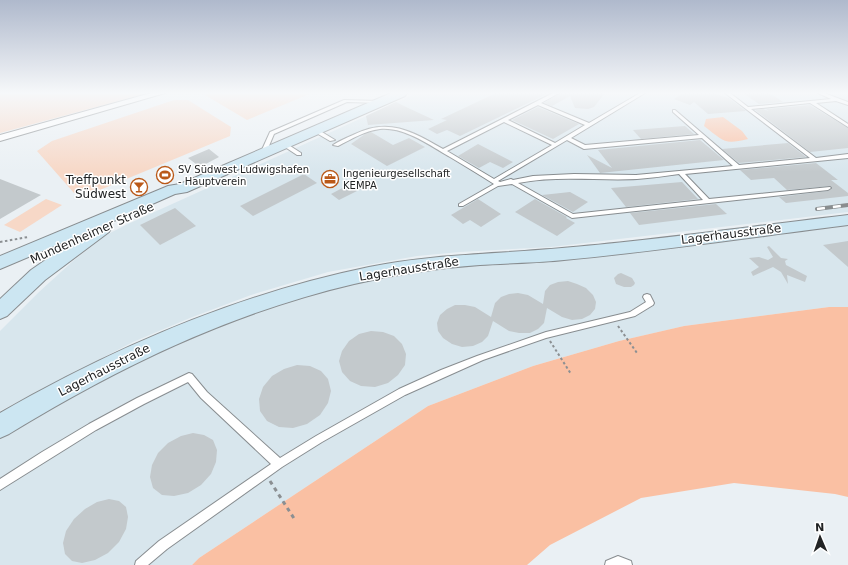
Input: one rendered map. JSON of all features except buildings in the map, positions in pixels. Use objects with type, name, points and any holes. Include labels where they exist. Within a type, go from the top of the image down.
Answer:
[{"type":"street","points":[[0,138],[67,119]]},
{"type":"street","name":"Mundenheimer Straße","points":[[0,263],[172,189],[182,189],[341,119]]},
{"type":"street","name":"Mundenheimer Straße","points":[[0,274],[178,195],[182,189]]},
{"type":"street","name":"Lagerhausstraße","points":[[0,426],[87,377],[160,342],[233,312],[283,295],[337,281],[422,264],[578,253],[848,220]]},
{"type":"street","points":[[0,311],[18,292],[38,275],[105,227]]},
{"type":"street","points":[[0,248],[57,239]]},
{"type":"lane","points":[[264,152],[272,133],[304,119]]},
{"type":"lane","points":[[576,119],[589,125]]},
{"type":"lane","points":[[461,205],[566,138],[599,119]]},
{"type":"lane","points":[[684,119],[738,167]]},
{"type":"lane","points":[[762,119],[816,160]]},
{"type":"lane","points":[[838,119],[848,126]]},
{"type":"lane","points":[[443,151],[504,120],[556,145]]},
{"type":"lane","points":[[336,145],[370,129],[393,128],[405,130],[497,182],[563,177],[636,177],[848,156]]},
{"type":"lane","points":[[316,130],[332,140]]},
{"type":"lane","points":[[566,138],[584,147],[703,136]]},
{"type":"lane","points":[[284,144],[299,154]]},
{"type":"lane","points":[[681,173],[708,201]]},
{"type":"lane","points":[[511,181],[572,216],[828,188]]},
{"type":"lane","points":[[140,565],[163,545],[279,464],[319,439],[402,392],[480,358],[546,335],[632,314],[650,303],[647,297]]},
{"type":"lane","points":[[0,485],[86,432],[189,377],[213,402],[279,464]]},
{"type":"lane","points":[[610,565],[618,561],[627,565]]},
{"type":"path","points":[[612,318],[637,353]]},
{"type":"path","points":[[546,335],[571,374]]},
{"type":"path","points":[[266,473],[295,520]]},
{"type":"shaded area","points":[[0,119],[50,119],[0,133]]},
{"type":"shaded area","points":[[116,119],[219,119],[231,127],[230,136],[95,192],[74,193],[37,151],[52,141]]},
{"type":"shaded area","points":[[359,119],[848,119],[848,212],[551,247],[417,256],[328,272],[251,295],[190,318],[133,342],[0,411],[0,331],[73,261],[106,235]]},
{"type":"shaded area","points":[[706,119],[726,119],[742,131],[748,139],[733,142],[724,140],[704,126]]},
{"type":"shaded area","points":[[46,199],[62,205],[20,232],[4,225]]},
{"type":"shaded area","points":[[848,225],[848,307],[829,307],[684,326],[619,341],[533,366],[428,406],[199,558],[192,565],[0,565],[0,434],[110,372],[238,317],[315,292],[418,270]]},
{"type":"shaded area","points":[[829,307],[848,307],[848,497],[835,494],[734,483],[641,498],[550,545],[527,565],[192,565],[199,558],[428,406],[533,366],[619,341],[684,326]]},
{"type":"railway","points":[[817,209],[848,205]]},
{"type":"place","name":"SV Südwest Ludwigshafen - Hauptverein","points":[[165,175]]},
{"type":"place","name":"Ingenieurgesellschaft KEMPA","points":[[330,179]]},
{"type":"place","name":"Treffpunkt Südwest","points":[[139,187]]}]
